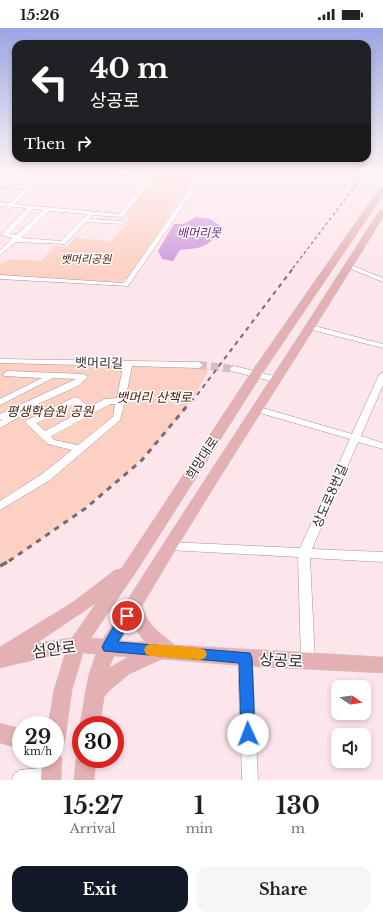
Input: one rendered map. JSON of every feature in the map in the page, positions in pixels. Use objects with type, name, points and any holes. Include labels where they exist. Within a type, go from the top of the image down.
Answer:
[{"type":"main road","name":"희망대로","points":[[58,716],[62,690],[77,646],[132,565],[256,374],[371,207]]},
{"type":"main road","name":"희망대로","points":[[91,716],[98,674],[108,647],[169,546],[275,379],[311,327],[348,266],[381,218]]},
{"type":"main road","points":[[0,658],[95,597],[132,565]]},
{"type":"main road","points":[[133,605],[140,626],[167,652]]},
{"type":"main road","name":"섬안로","points":[[0,658],[46,649],[77,646],[108,647]]},
{"type":"main road","name":"상공로","points":[[108,647],[245,658],[383,665]]},
{"type":"main road","points":[[94,695],[110,676],[126,665],[167,652]]},
{"type":"main road","points":[[0,733],[12,736]]},
{"type":"main road","points":[[84,780],[85,768]]},
{"type":"street","points":[[4,211],[9,207]]},
{"type":"street","points":[[32,207],[4,235],[17,238],[63,243],[91,213]]},
{"type":"street","points":[[33,207],[121,216],[128,207]]},
{"type":"street","points":[[0,277],[126,285],[180,207]]},
{"type":"street","points":[[0,252],[48,209]]},
{"type":"street","points":[[84,220],[121,223]]},
{"type":"street","points":[[348,266],[383,280]]},
{"type":"street","points":[[311,327],[383,346]]},
{"type":"street","name":"뱃머리길","points":[[0,361],[199,365]]},
{"type":"street","points":[[3,376],[19,361]]},
{"type":"street","points":[[0,506],[46,477],[117,418],[128,364]]},
{"type":"street","points":[[234,369],[275,379]]},
{"type":"street","name":"상도로8번길","points":[[308,661],[304,553],[383,375]]},
{"type":"street","points":[[0,417],[75,384],[84,377],[3,376]]},
{"type":"street","points":[[0,402],[51,377]]},
{"type":"street","points":[[80,450],[52,442],[30,422],[75,400],[88,411]]},
{"type":"street","points":[[46,435],[108,401],[121,402]]},
{"type":"street","points":[[0,425],[37,402]]},
{"type":"street","points":[[256,409],[383,446]]},
{"type":"street","points":[[169,546],[383,557]]},
{"type":"street","points":[[245,658],[250,780]]},
{"type":"street","points":[[18,780],[20,778],[51,771]]},
{"type":"green space","name":"뱃머리공원","points":[[130,207],[174,207],[130,276],[121,282],[0,276],[0,264],[11,259],[41,261],[55,246],[68,247],[75,238],[112,241],[130,218],[124,215]]},
{"type":"green space","points":[[0,361],[209,369],[187,406],[169,429],[128,471],[83,509],[11,560],[0,566]]},
{"type":"water","name":"배머리못","points":[[196,217],[210,219],[224,228],[214,239],[201,247],[180,250],[173,261],[162,259],[158,251],[174,224],[183,224]]},
{"type":"tunnel","points":[[199,365],[234,369]]},
{"type":"railway","points":[[293,268],[339,207]]},
{"type":"railway","points":[[197,395],[294,267]]},
{"type":"railway","points":[[9,561],[86,508],[142,460],[197,394]]},
{"type":"railway","points":[[0,566],[11,560]]},
{"type":"slow traffic","points":[[150,650],[200,654]]},
{"type":"route","points":[[127,616],[108,647],[245,658],[248,734]]},
{"type":"park label","name":"뱃머리 산책로","points":[[154,397]]},
{"type":"park label","name":"평생학습원 공원","points":[[50,411]]}]
